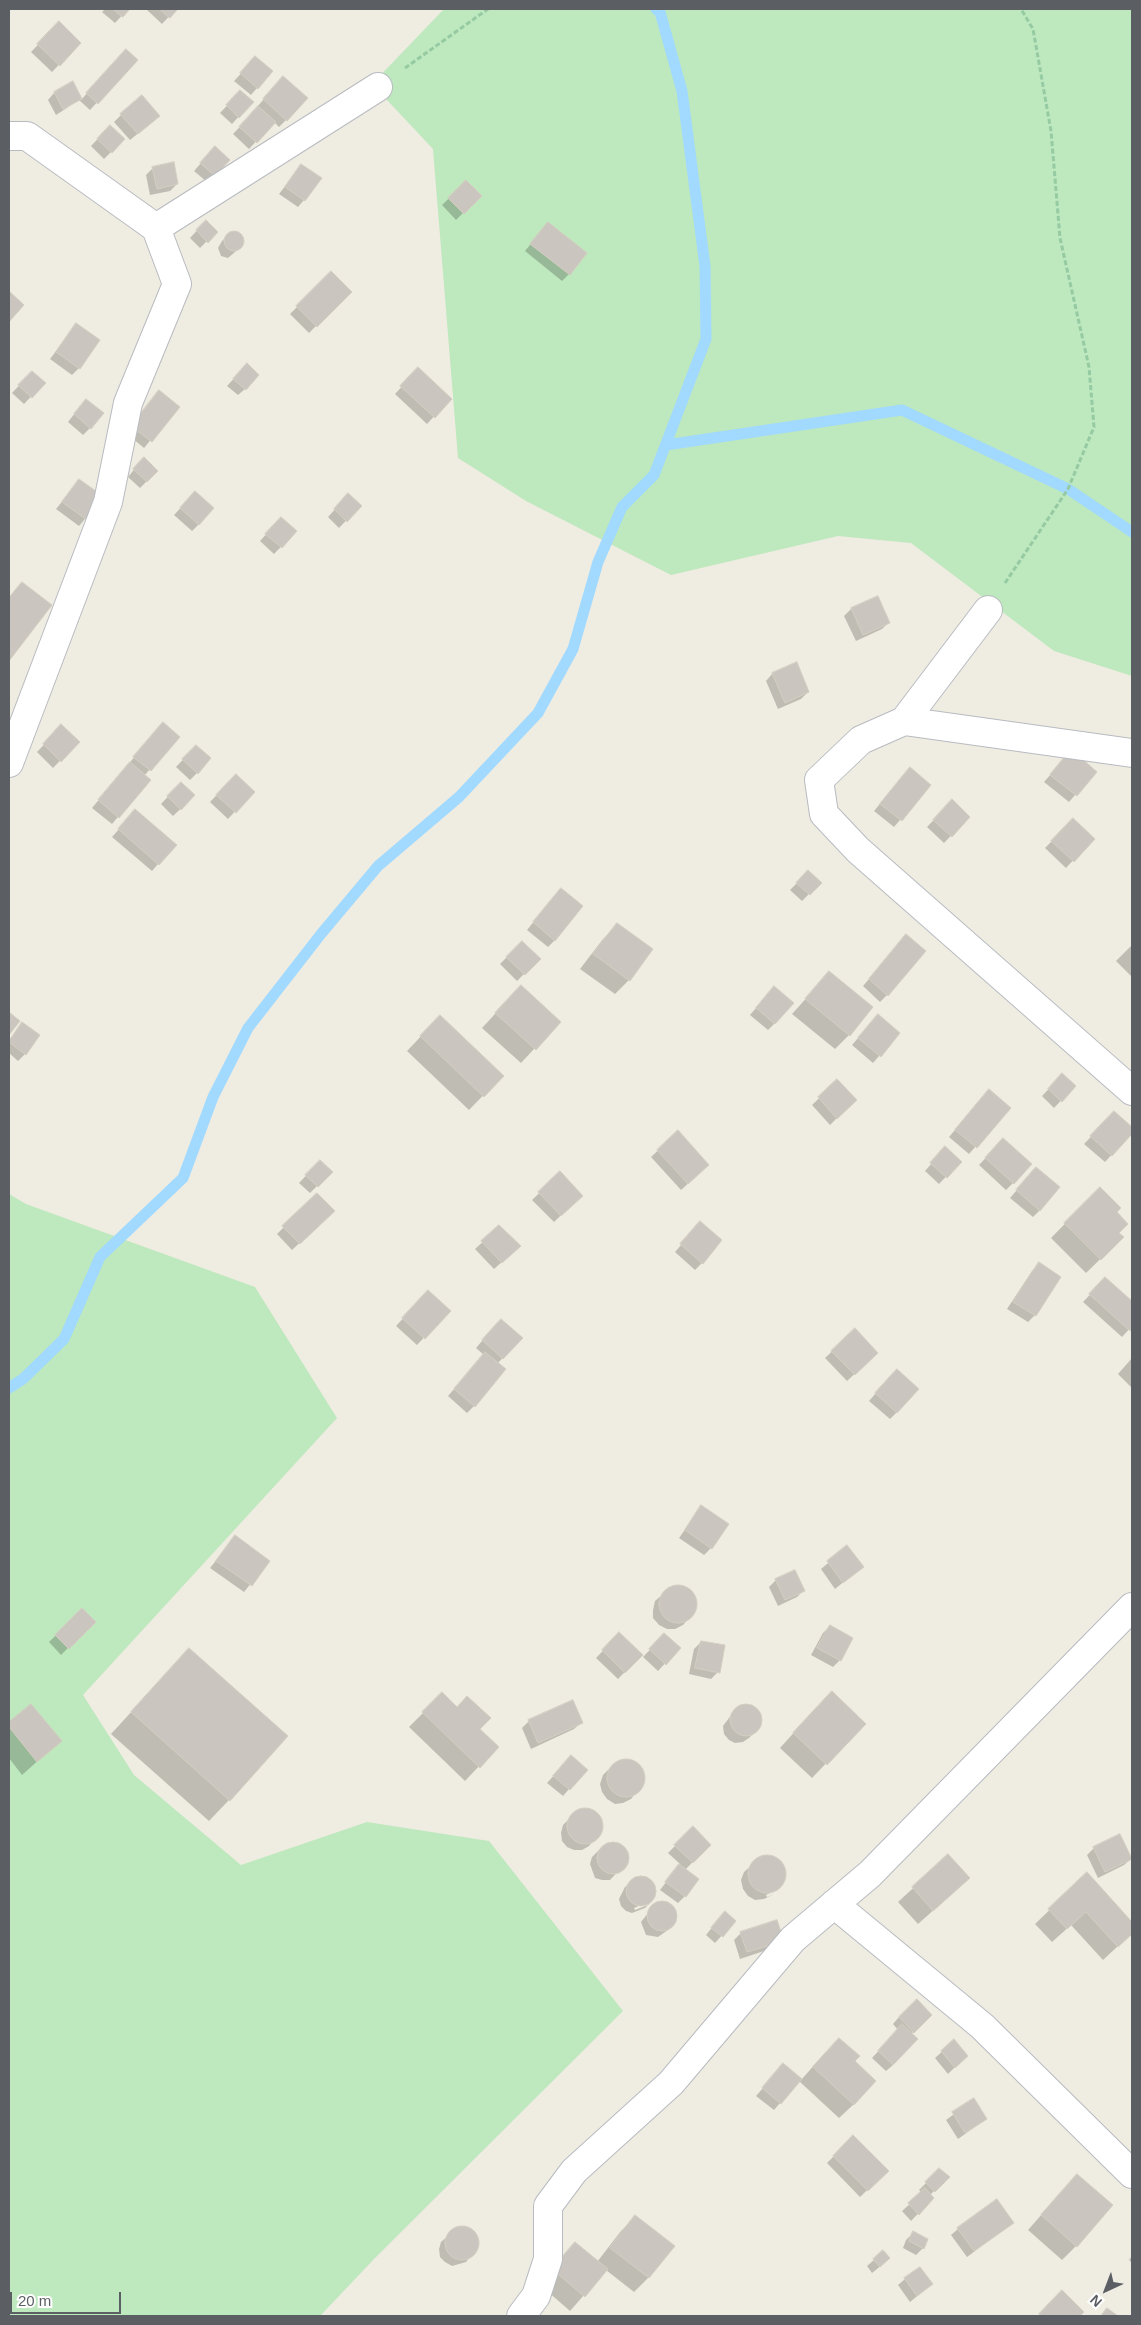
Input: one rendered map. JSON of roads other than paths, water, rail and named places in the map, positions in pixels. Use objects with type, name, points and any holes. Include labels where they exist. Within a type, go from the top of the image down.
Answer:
[{"type":"street","points":[[156,228],[378,87]]},
{"type":"street","points":[[9,136],[26,136],[156,228],[177,284],[128,404],[108,502],[9,763]]},
{"type":"street","points":[[988,610],[904,721],[861,740],[819,780],[824,814],[858,850],[1132,1091]]},
{"type":"street","points":[[904,721],[1132,753]]},
{"type":"street","points":[[520,2316],[536,2296],[548,2259],[548,2206],[574,2171],[671,2083],[793,1939],[870,1874],[1132,1607]]},
{"type":"street","points":[[834,1904],[982,2026],[1132,2174]]},
{"type":"waterway","points":[[9,1388],[23,1379],[64,1339],[100,1257],[183,1178],[213,1097],[248,1028],[321,934],[378,866],[459,797],[538,713],[573,649],[598,562],[622,507],[654,475],[706,339],[705,266],[682,91],[660,12],[656,9]]},
{"type":"waterway","points":[[666,445],[902,410],[1068,489],[1132,532]]}]
